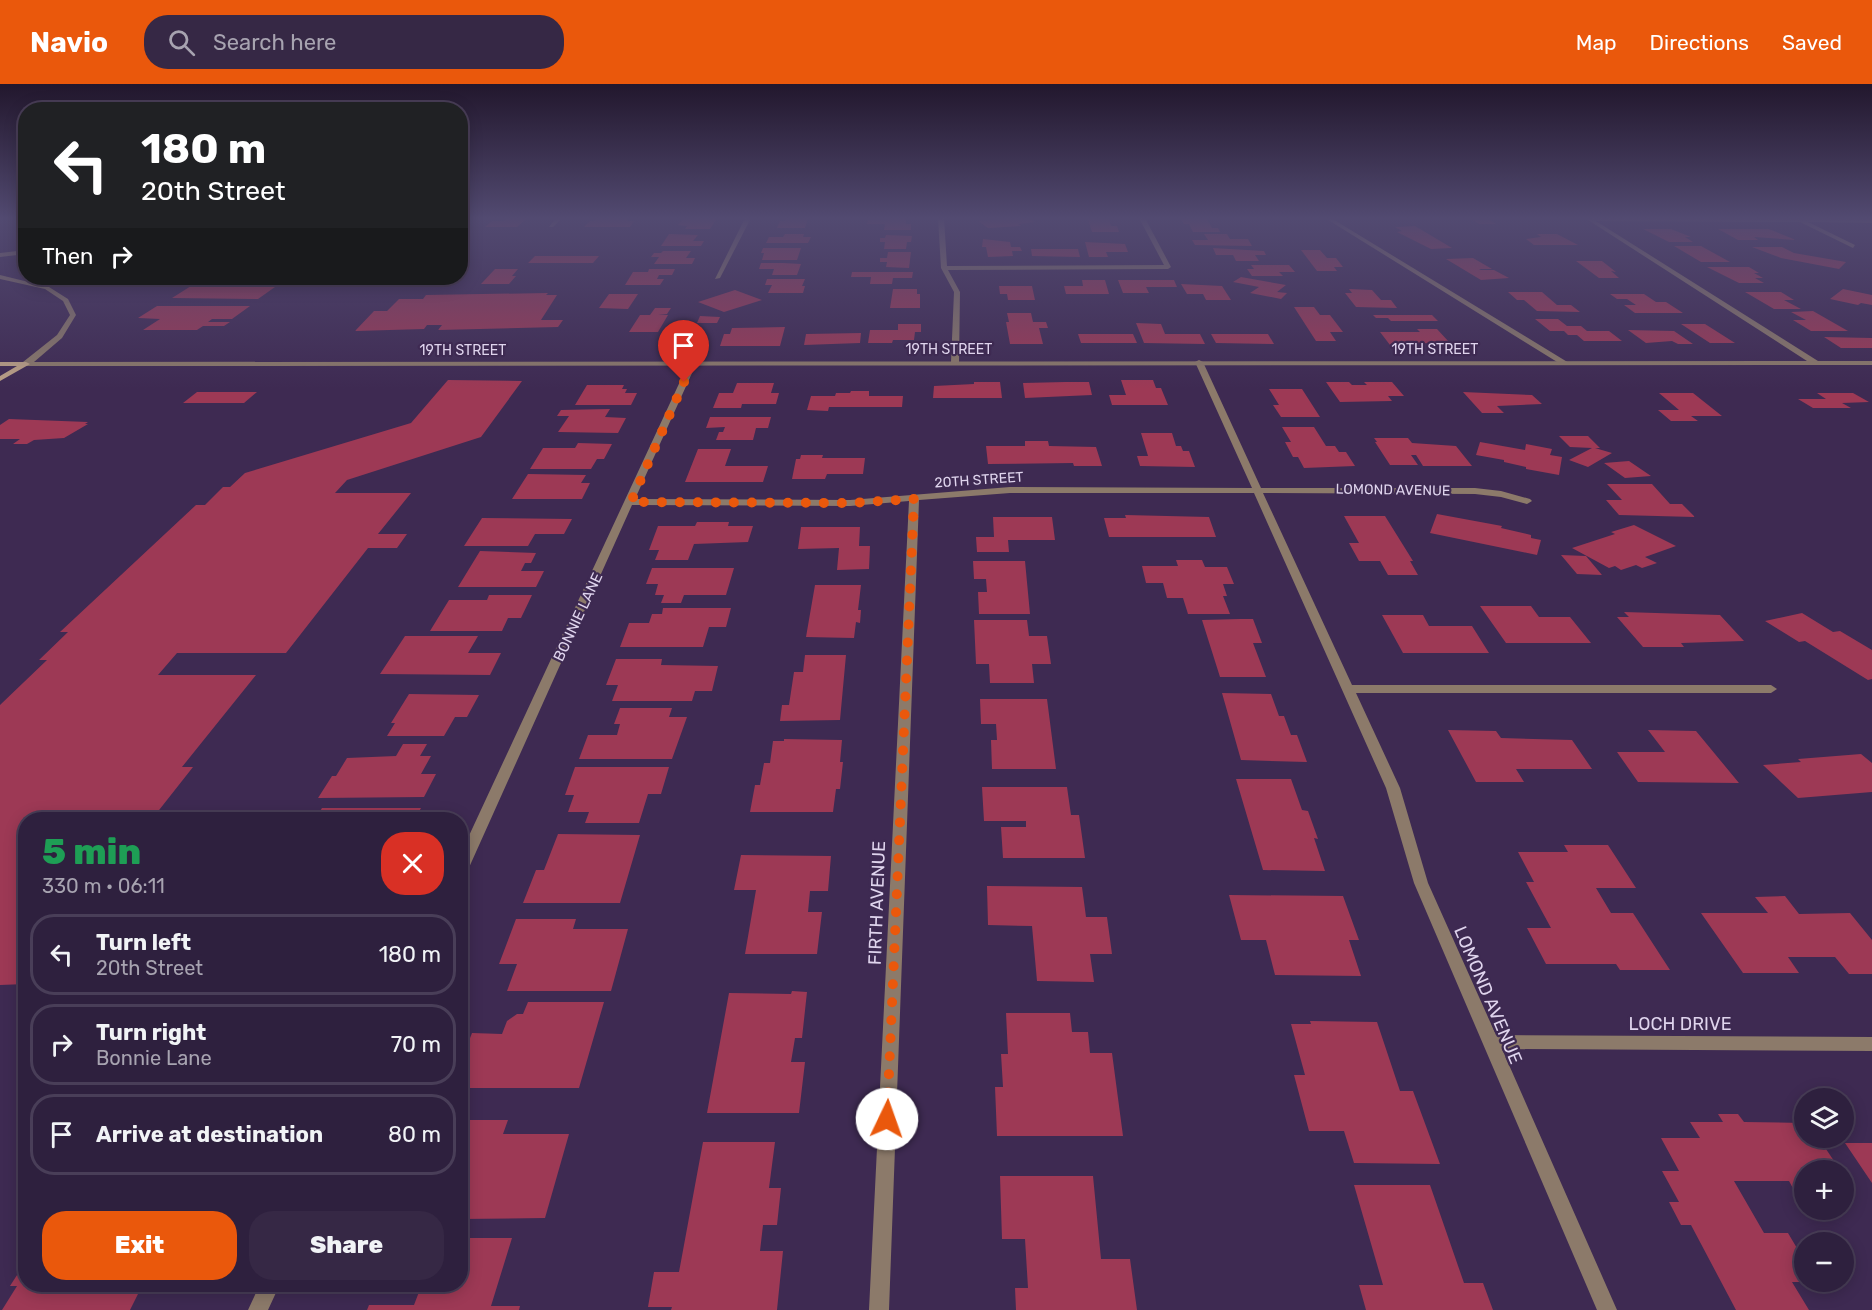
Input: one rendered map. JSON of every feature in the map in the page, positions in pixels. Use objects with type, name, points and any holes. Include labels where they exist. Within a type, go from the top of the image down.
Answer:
[{"type":"main road","points":[[0,364],[26,364]]},
{"type":"main road","points":[[0,379],[26,364]]},
{"type":"street","points":[[948,275],[957,292],[955,362]]},
{"type":"street","points":[[1422,275],[1565,363]]},
{"type":"street","points":[[1678,275],[1816,363]]},
{"type":"street","points":[[0,277],[18,281]]},
{"type":"street","points":[[26,364],[54,344],[69,327],[73,315],[66,300],[47,288],[34,285]]},
{"type":"street","name":"BONNIE LANE","points":[[468,855],[693,362]]},
{"type":"street","name":"LOMOND AVENUE","points":[[1199,362],[1393,788],[1422,883],[1607,1310]]},
{"type":"street","name":"19TH STREET","points":[[26,364],[1872,363]]},
{"type":"street","name":"20TH STREET","points":[[631,502],[850,503],[1010,490],[1258,489]]},
{"type":"street","name":"LOMOND AVENUE","points":[[1258,489],[1475,491],[1501,494],[1527,501]]},
{"type":"street","name":"FIRTH AVENUE","points":[[879,1310],[914,499]]},
{"type":"street","points":[[1348,689],[1771,689]]},
{"type":"street","name":"LOCH DRIVE","points":[[1489,1042],[1872,1044]]},
{"type":"street","points":[[258,1310],[266,1292]]},
{"type":"building","points":[[489,275],[516,276],[509,284],[481,284]]},
{"type":"building","points":[[631,275],[659,275],[657,279],[664,279],[660,285],[625,285]]},
{"type":"building","points":[[912,275],[912,278],[893,278],[892,284],[870,284],[871,277],[851,277]]},
{"type":"building","points":[[1251,275],[1283,276],[1252,276]]},
{"type":"building","points":[[1473,275],[1504,275],[1509,278],[1481,280]]},
{"type":"building","points":[[1595,275],[1616,275],[1619,278],[1599,278]]},
{"type":"building","points":[[1723,275],[1758,275],[1763,278],[1755,278],[1764,283],[1739,283]]},
{"type":"building","points":[[1241,277],[1286,285],[1277,292],[1287,293],[1281,299],[1250,293],[1259,287],[1233,282]]},
{"type":"building","points":[[767,279],[805,279],[802,286],[805,286],[803,293],[768,293],[772,285],[765,285]]},
{"type":"building","points":[[1082,280],[1105,280],[1109,294],[1066,294],[1064,286],[1083,286]]},
{"type":"building","points":[[1118,280],[1174,280],[1177,287],[1146,287],[1149,293],[1123,293]]},
{"type":"building","points":[[1181,284],[1222,286],[1231,300],[1206,300],[1203,294],[1187,294]]},
{"type":"building","points":[[191,286],[275,287],[258,299],[172,298]]},
{"type":"building","points":[[999,286],[1032,286],[1035,300],[1008,300],[1007,294],[1000,294]]},
{"type":"building","points":[[893,289],[917,289],[917,294],[920,294],[920,308],[890,308]]},
{"type":"building","points":[[1349,289],[1372,290],[1381,300],[1391,300],[1397,308],[1356,307],[1345,293],[1352,293]]},
{"type":"building","points":[[1843,289],[1872,295],[1872,305],[1861,303],[1858,305],[1830,299]]},
{"type":"building","points":[[735,290],[762,300],[724,312],[698,302]]},
{"type":"building","points":[[1508,292],[1542,292],[1557,305],[1571,305],[1580,312],[1537,311],[1524,300],[1517,300]]},
{"type":"building","points":[[1745,292],[1781,292],[1794,300],[1784,300],[1801,309],[1774,309]]},
{"type":"building","points":[[548,293],[546,295],[557,295],[541,320],[563,320],[558,327],[438,330],[442,325],[427,325],[424,329],[355,331],[374,311],[387,311],[399,299],[423,299],[426,295]]},
{"type":"building","points":[[609,294],[638,294],[628,309],[599,308]]},
{"type":"building","points":[[1610,294],[1644,294],[1656,302],[1666,302],[1683,313],[1635,313],[1624,305],[1636,305],[1627,299],[1617,299]]},
{"type":"building","points":[[157,306],[250,306],[232,319],[212,319],[208,322],[230,322],[224,326],[203,326],[197,330],[143,330],[160,319],[138,318]]},
{"type":"building","points":[[1294,307],[1314,307],[1320,315],[1330,315],[1343,332],[1330,332],[1336,341],[1316,341]]},
{"type":"building","points":[[655,308],[671,308],[667,314],[658,314],[668,315],[658,332],[629,332],[640,315],[650,315]]},
{"type":"building","points":[[1813,311],[1848,331],[1811,331],[1793,320],[1806,320],[1791,312]]},
{"type":"building","points":[[1007,313],[1031,313],[1033,322],[1046,322],[1048,328],[1039,328],[1043,344],[1010,344],[1006,322],[1009,322]]},
{"type":"building","points":[[1373,315],[1432,315],[1438,321],[1391,321],[1388,318],[1376,318]]},
{"type":"building","points":[[700,316],[720,317],[717,323],[697,323]]},
{"type":"building","points":[[1535,319],[1558,319],[1567,326],[1581,326],[1587,331],[1609,331],[1622,341],[1584,341],[1577,335],[1568,335],[1564,331],[1550,331]]},
{"type":"building","points":[[1136,323],[1161,324],[1165,334],[1200,334],[1205,344],[1144,343]]},
{"type":"building","points":[[898,324],[921,324],[921,332],[915,332],[914,340],[868,343],[870,330],[898,330]]},
{"type":"building","points":[[1681,324],[1705,324],[1735,343],[1710,343]]},
{"type":"building","points":[[785,327],[780,346],[720,346],[724,334],[730,334],[732,328]]},
{"type":"building","points":[[1417,329],[1437,329],[1449,342],[1390,345],[1380,332],[1420,332]]},
{"type":"building","points":[[1628,330],[1674,331],[1693,344],[1678,344],[1672,341],[1646,343]]},
{"type":"building","points":[[861,333],[860,343],[804,345],[806,334]]},
{"type":"building","points":[[1078,334],[1133,334],[1137,343],[1081,343]]},
{"type":"building","points":[[1211,334],[1268,334],[1274,344],[1216,343]]},
{"type":"building","points":[[1824,337],[1872,338],[1872,348],[1841,348]]},
{"type":"building","points":[[448,380],[522,381],[481,437],[347,480],[335,493],[411,493],[378,534],[407,534],[397,548],[368,548],[286,653],[177,653],[158,675],[256,675],[182,767],[193,767],[158,812],[18,812],[18,984],[0,985],[0,705],[47,660],[39,660],[68,632],[60,632],[196,505],[205,505],[223,487],[230,487],[245,473],[411,423]]},
{"type":"building","points":[[1121,380],[1153,380],[1156,388],[1161,388],[1168,405],[1112,405],[1109,395],[1126,395]]},
{"type":"building","points":[[974,382],[1000,382],[1002,398],[933,398],[934,386],[974,384]]},
{"type":"building","points":[[1089,382],[1092,395],[1025,398],[1023,383]]},
{"type":"building","points":[[1326,382],[1367,385],[1364,382],[1392,382],[1404,396],[1388,396],[1392,401],[1340,402]]},
{"type":"building","points":[[737,383],[774,383],[771,393],[779,393],[776,404],[742,404],[741,408],[713,408],[719,393],[733,393]]},
{"type":"building","points":[[587,385],[624,385],[622,389],[627,389],[625,393],[637,393],[631,405],[575,405]]},
{"type":"building","points":[[1269,389],[1302,389],[1320,417],[1281,417],[1273,405],[1279,405]]},
{"type":"building","points":[[851,391],[869,391],[869,396],[903,396],[902,407],[829,407],[828,411],[807,410],[811,396],[835,396],[836,393],[850,393]]},
{"type":"building","points":[[197,392],[257,392],[244,403],[183,403]]},
{"type":"building","points":[[1463,392],[1532,395],[1542,404],[1497,406],[1504,413],[1482,413]]},
{"type":"building","points":[[1659,393],[1693,393],[1722,416],[1691,416],[1698,421],[1671,421],[1658,410],[1679,410]]},
{"type":"building","points":[[1817,393],[1853,393],[1869,402],[1842,403],[1851,408],[1813,408],[1798,399],[1826,399]]},
{"type":"building","points":[[610,409],[605,417],[626,418],[618,433],[558,432],[569,416],[557,416],[561,410]]},
{"type":"building","points":[[710,417],[771,417],[768,428],[756,428],[753,440],[716,440],[719,432],[723,432],[725,427],[706,428]]},
{"type":"building","points":[[9,419],[88,422],[85,424],[88,424],[64,438],[13,444],[20,439],[0,439],[0,425]]},
{"type":"building","points":[[1282,427],[1314,427],[1326,446],[1335,446],[1339,452],[1346,452],[1355,466],[1304,468],[1298,457],[1293,457],[1285,442],[1291,442]]},
{"type":"building","points":[[1141,433],[1172,433],[1176,446],[1181,446],[1183,451],[1189,451],[1195,467],[1140,466],[1137,456],[1148,456]]},
{"type":"building","points":[[1559,436],[1588,436],[1600,448],[1595,448],[1612,453],[1588,467],[1569,460],[1592,448],[1570,447]]},
{"type":"building","points":[[1374,438],[1408,438],[1412,443],[1456,446],[1472,466],[1423,466],[1416,455],[1411,455],[1418,465],[1390,465]]},
{"type":"building","points":[[1025,441],[1048,441],[1049,446],[1096,447],[1102,466],[1074,466],[1073,463],[988,464],[986,446],[1025,446]]},
{"type":"building","points":[[1480,442],[1525,450],[1526,444],[1552,449],[1550,455],[1562,457],[1559,475],[1526,469],[1526,467],[1504,462],[1504,460],[1476,455]]},
{"type":"building","points":[[578,443],[612,444],[604,459],[597,459],[591,469],[530,469],[543,448],[575,448]]},
{"type":"building","points":[[698,449],[731,449],[725,466],[768,466],[763,482],[685,482]]},
{"type":"building","points":[[801,455],[823,455],[822,458],[865,458],[863,474],[827,474],[825,479],[792,479],[796,459],[800,459]]},
{"type":"building","points":[[1629,461],[1651,476],[1625,478],[1604,463]]},
{"type":"building","points":[[528,474],[586,475],[581,483],[590,483],[582,499],[512,499]]},
{"type":"building","points":[[1607,484],[1652,484],[1670,504],[1682,504],[1695,517],[1619,515],[1606,500],[1622,500]]},
{"type":"building","points":[[1437,514],[1502,526],[1501,528],[1531,535],[1531,538],[1541,540],[1537,555],[1430,533]]},
{"type":"building","points":[[1125,515],[1209,517],[1216,537],[1109,537],[1104,518],[1126,518]]},
{"type":"building","points":[[1344,516],[1385,516],[1413,561],[1410,561],[1418,575],[1388,575],[1380,561],[1359,561],[1349,543],[1359,543]]},
{"type":"building","points":[[993,517],[1052,517],[1055,540],[1008,540],[1009,552],[977,552],[976,537],[994,537]]},
{"type":"building","points":[[482,518],[572,519],[564,534],[535,534],[528,546],[464,546]]},
{"type":"building","points":[[697,522],[729,522],[728,526],[753,526],[748,542],[694,544],[688,560],[655,560],[659,550],[649,550],[658,526],[695,526]]},
{"type":"building","points":[[1634,525],[1676,546],[1645,557],[1657,563],[1642,568],[1636,565],[1621,570],[1615,566],[1609,568],[1572,548],[1615,534],[1611,532]]},
{"type":"building","points":[[801,527],[860,527],[859,546],[870,546],[869,569],[837,570],[839,548],[798,549]]},
{"type":"building","points":[[480,551],[536,553],[531,563],[525,563],[521,571],[544,571],[536,587],[458,587]]},
{"type":"building","points":[[1561,555],[1586,556],[1602,575],[1577,574]]},
{"type":"building","points":[[1176,560],[1202,560],[1205,567],[1227,567],[1234,584],[1223,584],[1227,596],[1223,596],[1230,614],[1188,614],[1183,598],[1167,598],[1163,583],[1146,583],[1142,566],[1178,566]]},
{"type":"building","points":[[973,561],[1025,561],[1030,614],[979,614],[978,592],[987,592],[986,579],[974,579]]},
{"type":"building","points":[[652,568],[734,568],[726,595],[684,595],[681,603],[661,603],[664,595],[655,595],[658,584],[646,584]]},
{"type":"building","points":[[815,585],[861,585],[858,610],[861,610],[860,623],[856,622],[854,638],[806,637]]},
{"type":"building","points":[[489,595],[532,595],[521,618],[508,618],[502,631],[430,631],[449,600],[487,600]]},
{"type":"building","points":[[1480,606],[1531,606],[1539,617],[1570,617],[1591,643],[1506,643]]},
{"type":"building","points":[[663,608],[731,608],[726,627],[709,627],[703,647],[620,647],[629,623],[649,623],[652,614],[662,614]]},
{"type":"building","points":[[1624,612],[1720,615],[1744,641],[1681,643],[1684,647],[1643,647],[1617,617],[1629,617]]},
{"type":"building","points":[[1802,613],[1833,632],[1840,631],[1872,650],[1872,679],[1868,680],[1805,641],[1799,642],[1765,621]]},
{"type":"building","points":[[1382,615],[1423,615],[1429,626],[1472,626],[1489,653],[1403,653]]},
{"type":"building","points":[[1253,619],[1262,643],[1253,643],[1266,677],[1220,677],[1202,620]]},
{"type":"building","points":[[974,620],[1027,620],[1029,636],[1047,636],[1051,664],[1032,664],[1034,683],[990,683],[989,664],[976,664]]},
{"type":"building","points":[[405,636],[478,636],[468,653],[501,653],[490,675],[380,674]]},
{"type":"building","points":[[805,655],[846,655],[840,720],[780,721],[782,705],[789,705],[794,672],[803,672]]},
{"type":"building","points":[[616,659],[662,659],[661,665],[718,666],[712,691],[695,691],[692,701],[612,701],[618,685],[606,685]]},
{"type":"building","points":[[1222,693],[1271,694],[1279,716],[1284,716],[1291,735],[1297,735],[1307,762],[1241,760]]},
{"type":"building","points":[[409,694],[479,695],[467,717],[455,717],[444,736],[387,736],[395,723],[391,723]]},
{"type":"building","points":[[980,699],[1047,699],[1056,769],[992,769],[991,740],[997,740],[996,724],[981,724]]},
{"type":"building","points":[[620,708],[672,708],[669,717],[687,717],[672,759],[579,759],[588,735],[617,735],[620,724],[614,724]]},
{"type":"building","points":[[1448,730],[1496,731],[1501,738],[1572,740],[1592,769],[1516,769],[1524,782],[1476,782]]},
{"type":"building","points":[[1648,730],[1696,731],[1739,783],[1638,782],[1617,752],[1665,752]]},
{"type":"building","points":[[784,739],[842,740],[840,762],[843,762],[840,789],[836,789],[833,812],[750,812],[755,785],[760,785],[764,763],[770,763],[773,741],[784,741]]},
{"type":"building","points":[[403,744],[427,744],[420,756],[431,756],[421,774],[436,774],[424,797],[318,798],[347,758],[396,756]]},
{"type":"building","points":[[1861,754],[1872,763],[1872,792],[1798,798],[1763,765],[1801,762],[1798,759]]},
{"type":"building","points":[[575,767],[669,767],[661,794],[648,794],[639,823],[585,823],[589,812],[568,812],[574,795],[565,795]]},
{"type":"building","points":[[1236,779],[1291,779],[1302,810],[1308,811],[1318,839],[1314,838],[1325,871],[1263,870]]},
{"type":"building","points":[[982,787],[1067,787],[1071,815],[1079,815],[1085,858],[1003,858],[1001,827],[1026,827],[1026,821],[984,821]]},
{"type":"building","points":[[322,808],[421,808],[419,812],[319,812]]},
{"type":"building","points":[[558,834],[640,835],[620,903],[523,903],[536,870],[544,870]]},
{"type":"building","points":[[1564,845],[1608,845],[1636,888],[1596,888],[1611,913],[1633,913],[1670,970],[1620,970],[1616,964],[1546,964],[1527,928],[1551,928],[1526,882],[1534,882],[1518,852],[1568,852]]},
{"type":"building","points":[[741,855],[831,856],[828,891],[810,891],[808,912],[822,912],[817,954],[745,954],[756,890],[734,890]]},
{"type":"building","points":[[987,886],[1082,887],[1086,917],[1107,917],[1112,954],[1090,954],[1094,982],[1037,981],[1032,926],[988,925]]},
{"type":"building","points":[[1229,895],[1343,896],[1359,940],[1349,940],[1361,976],[1275,975],[1266,940],[1241,940]]},
{"type":"building","points":[[1785,896],[1799,914],[1850,913],[1872,940],[1872,974],[1849,974],[1835,957],[1788,957],[1799,973],[1743,973],[1701,913],[1768,913],[1755,897]]},
{"type":"building","points":[[516,919],[576,919],[573,929],[628,929],[611,991],[507,991],[517,964],[499,964]]},
{"type":"building","points":[[792,991],[807,992],[802,1038],[795,1038],[791,1062],[805,1062],[799,1113],[707,1113],[729,993],[791,994]]},
{"type":"building","points":[[528,1002],[604,1002],[579,1088],[468,1088],[468,1043],[472,1033],[502,1034],[507,1021],[517,1014],[523,1014]]},
{"type":"building","points":[[1006,1013],[1070,1013],[1072,1032],[1088,1032],[1090,1053],[1112,1053],[1123,1136],[997,1136],[995,1087],[1003,1087],[1001,1054],[1008,1054]]},
{"type":"building","points":[[1310,1021],[1377,1022],[1400,1091],[1413,1091],[1440,1164],[1354,1163],[1344,1131],[1309,1131],[1294,1075],[1305,1075],[1291,1024],[1311,1024]]},
{"type":"building","points":[[1718,1114],[1738,1114],[1744,1122],[1794,1123],[1794,1148],[1825,1148],[1833,1160],[1794,1160],[1794,1190],[1789,1181],[1734,1181],[1764,1233],[1788,1233],[1794,1243],[1794,1282],[1792,1282],[1794,1292],[1798,1292],[1809,1310],[1736,1310],[1691,1225],[1681,1225],[1669,1202],[1679,1202],[1662,1171],[1679,1171],[1661,1138],[1700,1138],[1690,1122],[1723,1122]]},
{"type":"building","points":[[468,1120],[508,1120],[503,1134],[569,1134],[545,1218],[468,1219]]},
{"type":"building","points":[[703,1142],[775,1142],[769,1188],[781,1188],[777,1225],[763,1225],[760,1251],[783,1251],[777,1310],[671,1310],[672,1307],[648,1307],[654,1272],[679,1272]]},
{"type":"building","points":[[1854,1143],[1872,1143],[1872,1183],[1848,1148],[1854,1148]]},
{"type":"building","points":[[1000,1176],[1093,1176],[1101,1259],[1130,1259],[1137,1310],[1016,1310],[1015,1288],[1028,1288],[1025,1239],[1002,1239]]},
{"type":"building","points":[[1354,1185],[1430,1185],[1464,1283],[1483,1283],[1493,1310],[1366,1310],[1359,1285],[1383,1285]]},
{"type":"building","points":[[468,1238],[512,1238],[491,1306],[520,1306],[519,1310],[367,1310],[369,1305],[414,1305],[419,1292],[468,1292]]},
{"type":"building","points":[[18,1274],[18,1292],[139,1292],[130,1310],[2,1310],[17,1286],[10,1286]]},
{"type":"route","points":[[684,382],[631,502],[850,503],[914,499],[887,1119]]}]
